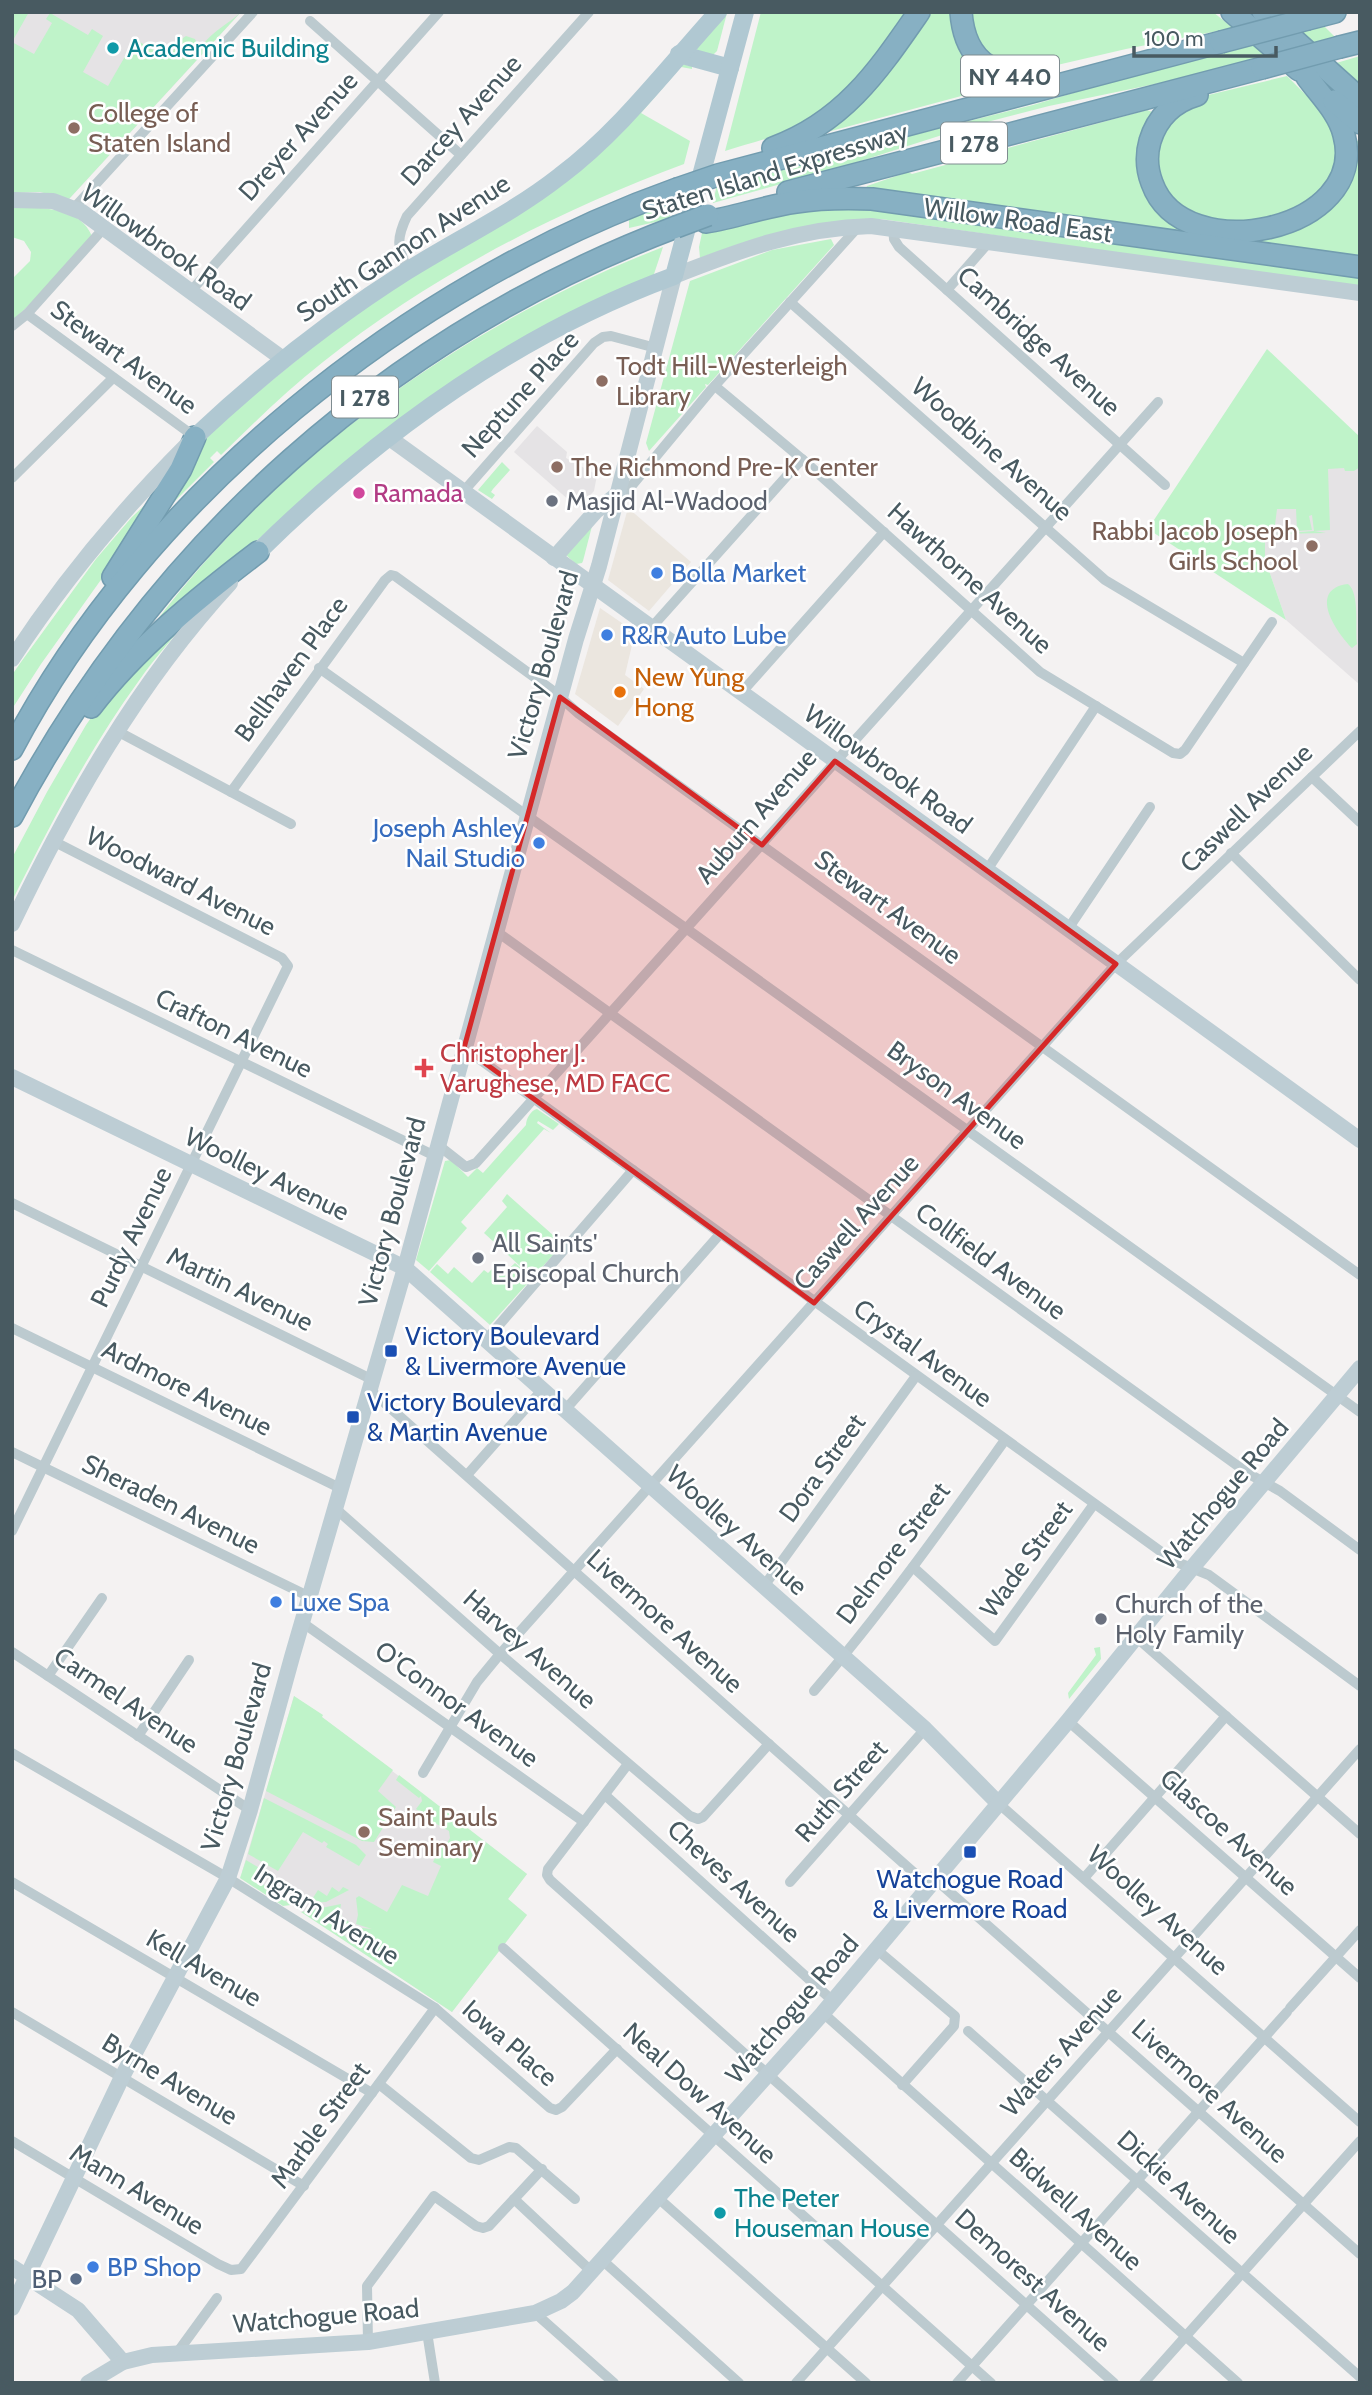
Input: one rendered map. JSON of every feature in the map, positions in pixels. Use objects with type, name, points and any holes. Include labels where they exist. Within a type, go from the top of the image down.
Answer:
[{"type":"highway","points":[[718,175],[754,153],[799,137],[835,114],[873,76],[919,12]]},
{"type":"highway","name":"NY 440","points":[[961,12],[964,31],[973,50],[985,63],[1002,74],[1016,78],[1032,78],[1097,73]]},
{"type":"highway","points":[[1233,12],[1360,123]]},
{"type":"highway","points":[[1263,12],[1360,99]]},
{"type":"highway","name":"Staten Island Expressway","points":[[12,748],[62,665],[131,575],[180,518],[251,447],[328,381],[410,323],[497,270],[592,223],[718,175],[1335,12]]},
{"type":"highway","name":"Staten Island Expressway","points":[[12,816],[77,704],[139,620],[211,536],[293,457],[382,385],[477,323],[579,268],[671,229],[834,179],[1350,44]]},
{"type":"highway","points":[[1258,70],[1238,84],[1180,102],[1163,116],[1154,129],[1148,152],[1152,182],[1167,207],[1186,221],[1212,229],[1233,231],[1273,226],[1310,211],[1333,191],[1345,166],[1346,141],[1338,118],[1307,77]]},
{"type":"highway","points":[[707,219],[736,217],[794,202],[843,198],[872,199],[1360,267]]},
{"type":"highway","points":[[62,665],[76,630],[139,538],[181,469],[195,437]]},
{"type":"highway","points":[[33,776],[121,671],[214,585],[258,552]]},
{"type":"main road","name":"South Gannon Avenue","points":[[195,437],[283,359],[364,299],[560,177],[616,126],[718,12]]},
{"type":"main road","name":"Victory Boulevard","points":[[674,276],[745,12]]},
{"type":"main road","points":[[679,54],[730,68]]},
{"type":"main road","points":[[258,552],[333,482],[388,437],[460,387],[534,342],[610,303],[674,276]]},
{"type":"street","points":[[74,208],[253,12]]},
{"type":"street","name":"Dreyer Avenue","points":[[191,291],[439,12]]},
{"type":"street","name":"Darcey Avenue","points":[[408,270],[398,245],[399,233],[407,215],[589,12]]},
{"type":"street","points":[[310,21],[461,155]]},
{"type":"street","name":"Willowbrook Road","points":[[12,200],[40,199],[74,208],[283,359]]},
{"type":"street","points":[[554,558],[596,511],[616,500],[860,226]]},
{"type":"street","name":"Willow Road East","points":[[674,276],[777,238],[860,226],[893,227],[1360,293]]},
{"type":"street","name":"Cambridge Avenue","points":[[893,227],[894,239],[900,247],[1165,485]]},
{"type":"street","points":[[12,326],[27,314],[104,228]]},
{"type":"street","points":[[947,289],[990,241]]},
{"type":"street","name":"Victory Boulevard","points":[[12,2308],[19,2272],[73,2177],[122,2077],[228,1878],[250,1810],[405,1268],[527,816],[616,500],[674,276]]},
{"type":"street","name":"Woodbine Avenue","points":[[790,302],[1105,580],[1244,663]]},
{"type":"street","name":"Stewart Avenue","points":[[27,314],[195,437]]},
{"type":"street","name":"Neptune Place","points":[[463,492],[594,343],[603,337],[611,336],[656,348]]},
{"type":"street","points":[[12,478],[113,378]]},
{"type":"street","name":"Hawthorne Avenue","points":[[715,386],[802,459],[1040,672],[1173,753],[1180,754],[1185,750],[1244,663]]},
{"type":"street","name":"Auburn Avenue","points":[[437,1151],[466,1167],[476,1163],[1158,402]]},
{"type":"street","name":"South Gannon Avenue","points":[[12,659],[89,554],[195,437]]},
{"type":"street","name":"Willowbrook Road","points":[[388,437],[1360,1140]]},
{"type":"street","points":[[652,628],[802,459]]},
{"type":"street","points":[[741,693],[884,532]]},
{"type":"street","points":[[12,924],[53,841],[117,731],[189,630],[258,552]]},
{"type":"street","name":"Stewart Avenue","points":[[391,575],[560,697],[579,714],[1360,1275]]},
{"type":"street","name":"Bellhaven Place","points":[[230,792],[384,580],[391,575]]},
{"type":"street","points":[[1244,663],[1272,622]]},
{"type":"street","name":"Bryson Avenue","points":[[319,668],[1360,1412]]},
{"type":"street","points":[[987,870],[1096,706]]},
{"type":"street","points":[[117,731],[291,824]]},
{"type":"street","name":"Caswell Avenue","points":[[423,1773],[477,1682],[500,1654],[1116,964],[1360,731]]},
{"type":"street","points":[[1312,777],[1360,822]]},
{"type":"street","points":[[1068,929],[1150,807]]},
{"type":"street","name":"Woodward Avenue","points":[[53,841],[287,962]]},
{"type":"street","points":[[1231,853],[1360,980]]},
{"type":"street","name":"Collfield Avenue","points":[[496,931],[1249,1474],[1280,1491],[1360,1550]]},
{"type":"street","name":"Crafton Avenue","points":[[12,950],[242,1062],[437,1151]]},
{"type":"street","name":"Purdy Avenue","points":[[12,1531],[287,971],[287,962]]},
{"type":"street","name":"Crystal Avenue","points":[[464,1048],[1174,1561],[1209,1575],[1360,1686]]},
{"type":"street","name":"Woolley Avenue","points":[[12,1077],[405,1268],[925,1730],[998,1803],[1360,2122]]},
{"type":"street","points":[[486,1340],[633,1170]]},
{"type":"street","name":"Martin Avenue","points":[[12,1203],[141,1266],[371,1385]]},
{"type":"street","points":[[565,1410],[720,1234]]},
{"type":"street","name":"Ardmore Avenue","points":[[12,1328],[342,1489]]},
{"type":"street","name":"Watchogue Road","points":[[88,2383],[122,2362],[177,2353],[368,2343],[535,2312],[561,2301],[573,2291],[828,2007],[1360,1368]]},
{"type":"street","name":"Dora Street","points":[[764,1586],[916,1376]]},
{"type":"street","name":"Livermore Avenue","points":[[371,1385],[467,1475],[769,1744],[1109,2031],[1360,2254]]},
{"type":"street","points":[[467,1475],[542,1390]]},
{"type":"street","name":"Delmore Street","points":[[814,1691],[844,1657],[913,1567],[1005,1440]]},
{"type":"street","name":"Sheraden Avenue","points":[[12,1452],[310,1597]]},
{"type":"street","name":"Wade Street","points":[[913,1567],[995,1641],[1094,1504]]},
{"type":"street","name":"Harvey Avenue","points":[[336,1509],[690,1816],[698,1819],[703,1817],[769,1744]]},
{"type":"street","points":[[48,1676],[102,1598]]},
{"type":"street","name":"O'Connor Avenue","points":[[303,1623],[584,1822]]},
{"type":"street","points":[[1136,1637],[1360,1834]]},
{"type":"street","name":"Carmel Avenue","points":[[12,1652],[250,1810]]},
{"type":"street","points":[[138,1737],[189,1661]]},
{"type":"street","points":[[1085,1877],[1226,1716]]},
{"type":"street","name":"Glascoe Avenue","points":[[1068,1721],[1360,1978]]},
{"type":"street","name":"Ruth Street","points":[[790,1882],[925,1730]]},
{"type":"street","name":"Waters Avenue","points":[[796,2383],[1360,1749]]},
{"type":"street","name":"Ingram Avenue","points":[[12,1753],[228,1878],[435,2008]]},
{"type":"street","points":[[584,1822],[628,1764]]},
{"type":"street","name":"Cheves Avenue","points":[[605,1795],[828,2007]]},
{"type":"street","name":"Demorest Avenue","points":[[584,1822],[548,1869],[550,1880],[1114,2383]]},
{"type":"street","name":"Kell Avenue","points":[[12,1882],[372,2094]]},
{"type":"street","points":[[957,2383],[1360,1930]]},
{"type":"street","name":"Neal Dow Avenue","points":[[503,1948],[991,2383]]},
{"type":"street","points":[[876,1949],[955,2016],[956,2020],[954,2026],[902,2085]]},
{"type":"street","name":"Bidwell Avenue","points":[[828,2007],[902,2085],[1238,2383]]},
{"type":"street","name":"Marble Street","points":[[242,2269],[435,2008]]},
{"type":"street","name":"Iowa Place","points":[[435,2008],[550,2108],[556,2110],[562,2107],[617,2049]]},
{"type":"street","name":"Byrne Avenue","points":[[12,2012],[304,2186]]},
{"type":"street","name":"Dickie Avenue","points":[[968,2031],[1360,2377]]},
{"type":"street","points":[[379,2084],[471,2158],[479,2160],[512,2147],[525,2154],[575,2199]]},
{"type":"street","name":"Mann Avenue","points":[[12,2141],[218,2264],[231,2270],[242,2269]]},
{"type":"street","points":[[1144,2383],[1360,2141]]},
{"type":"street","points":[[368,2343],[367,2286],[434,2196],[476,2226],[483,2228],[489,2226],[542,2169]]},
{"type":"street","points":[[657,2197],[866,2383]]},
{"type":"street","points":[[514,2199],[739,2383]]},
{"type":"street","points":[[19,2272],[82,2314],[122,2362]]},
{"type":"street","points":[[177,2353],[217,2298]]},
{"type":"street","points":[[535,2312],[614,2383]]},
{"type":"street","points":[[427,2332],[435,2383]]},
{"type":"street","points":[[1354,2383],[1360,2377]]},
{"type":"highlighted area","points":[[560,697],[762,845],[835,761],[1116,964],[814,1303],[464,1048]]},
{"type":"shaded area","name":"College of Staten Island","points":[[12,12],[241,12],[69,199],[40,192],[12,193]]},
{"type":"shaded area","name":"The Richmond Pre-K Center","points":[[537,426],[567,452],[566,458],[597,475],[594,491],[578,508],[514,452]]},
{"type":"shaded area","name":"Rabbi Jacob Joseph Girls School","points":[[1360,437],[1360,685],[1286,620],[1265,559],[1265,515]]},
{"type":"shaded area","points":[[628,508],[691,562],[649,611],[608,580]]},
{"type":"shaded area","points":[[600,608],[635,632],[625,675],[644,689],[618,726],[575,694]]},
{"type":"shaded area","name":"Saint Pauls Seminary","points":[[294,1696],[527,1874],[508,1899],[527,1915],[452,2012],[242,1872]]},
{"type":"green space","points":[[12,12],[29,12],[12,42]]},
{"type":"green space","name":"College of Staten Island","points":[[241,12],[69,199],[40,192],[12,193],[12,42],[34,54],[52,23],[46,19],[50,13],[88,35],[92,29],[103,36],[83,72],[108,86],[135,39],[151,49],[172,55],[176,43],[186,36],[195,39],[198,46],[203,45]]},
{"type":"green space","points":[[761,12],[906,12],[871,60],[830,103],[789,130],[725,151]]},
{"type":"green space","points":[[922,12],[954,12],[997,82],[965,95],[820,134]]},
{"type":"green space","points":[[969,12],[1213,12],[1233,28],[1040,69],[1007,68],[978,44]]},
{"type":"green space","points":[[727,13],[717,51],[713,55],[697,51],[697,47]]},
{"type":"green space","points":[[1322,24],[1336,38],[1311,44],[1296,31]]},
{"type":"green space","points":[[1251,43],[1265,56],[964,128],[845,166],[713,203],[717,184],[1033,105]]},
{"type":"green space","points":[[1360,56],[1360,88],[1333,64]]},
{"type":"green space","points":[[680,64],[692,66],[692,69],[681,67],[641,113],[690,141],[684,164],[542,225],[451,274],[407,302],[310,373],[221,455],[217,451],[210,458],[214,462],[167,509],[204,441],[221,422],[357,311],[533,203]]},
{"type":"green space","points":[[1287,76],[1330,119],[1336,130],[1337,170],[1316,200],[1263,223],[1202,222],[1157,186],[1156,137],[1196,98]]},
{"type":"green space","points":[[1147,110],[1155,113],[1143,143],[1187,227],[1309,217],[1356,140],[1360,142],[1360,261],[865,190],[867,186],[908,172],[912,174]]},
{"type":"green space","points":[[674,200],[669,219],[629,228],[629,219]]},
{"type":"green space","points":[[838,205],[1360,273],[1360,287],[881,219],[811,225],[745,242],[700,258],[702,233],[735,221]]},
{"type":"green space","points":[[26,207],[73,215],[87,227],[92,236],[44,291],[12,321],[12,279],[30,261],[31,252],[24,241],[12,237],[12,208]]},
{"type":"green space","points":[[831,239],[834,245],[708,385],[705,384],[706,387],[649,451],[646,443],[690,281],[772,250]]},
{"type":"green space","points":[[663,247],[653,277],[346,461],[216,577],[154,624],[205,562],[260,504],[320,450],[383,401],[449,355],[518,314],[590,278]]},
{"type":"green space","points":[[1267,349],[1360,437],[1360,467],[1354,471],[1345,471],[1344,468],[1328,469],[1330,530],[1314,531],[1312,515],[1309,516],[1312,530],[1297,531],[1296,509],[1277,509],[1275,525],[1269,534],[1265,534],[1265,559],[1286,620],[1148,529]]},
{"type":"green space","points":[[502,462],[510,470],[491,492],[495,495],[492,499],[478,490]]},
{"type":"green space","points":[[147,503],[149,504],[115,560],[12,709],[12,675],[96,559]]},
{"type":"green space","points":[[592,526],[583,561],[576,564],[566,555]]},
{"type":"green space","points":[[1314,531],[1326,533],[1274,534]]},
{"type":"green space","points":[[1348,584],[1354,595],[1356,612],[1357,644],[1352,648],[1333,622],[1327,602],[1329,594],[1336,588]]},
{"type":"green space","points":[[199,607],[145,672],[120,708],[55,817],[12,901],[12,858],[86,725],[104,699]]},
{"type":"green space","points":[[537,1109],[559,1124],[553,1130],[538,1121],[537,1123],[551,1133],[544,1129],[461,1222],[467,1228],[429,1271],[416,1260],[445,1161],[451,1160],[468,1177],[477,1168],[483,1173]]},
{"type":"green space","points":[[507,1194],[563,1244],[490,1325],[430,1272],[437,1264],[448,1274],[454,1267],[472,1283],[484,1270],[488,1273],[492,1269],[501,1276],[515,1263],[532,1277],[484,1233],[507,1207],[502,1201]]},
{"type":"green space","points":[[1100,1647],[1101,1659],[1069,1699],[1068,1693],[1096,1655],[1094,1648]]},
{"type":"green space","points":[[294,1696],[323,1715],[322,1717],[393,1770],[378,1791],[396,1807],[374,1842],[362,1841],[266,1791]]},
{"type":"green space","points":[[399,1775],[527,1874],[508,1899],[527,1915],[452,2012],[301,1912],[341,1904],[340,1910],[330,1921],[337,1923],[336,1917],[341,1911],[342,1917],[353,1925],[344,1935],[348,1940],[354,1941],[362,1928],[372,1929],[356,1924],[356,1898],[359,1896],[387,1912],[402,1885],[428,1896],[441,1866],[433,1862],[442,1844],[446,1845],[450,1838],[449,1831],[416,1809],[422,1801],[421,1796],[419,1798],[396,1780]]},
{"type":"green space","points":[[264,1798],[356,1845],[366,1855],[359,1866],[326,1847],[328,1844],[324,1841],[322,1843],[303,1832],[278,1871],[248,1854]]},
{"type":"green space","points":[[246,1860],[261,1869],[257,1880],[291,1905],[283,1906],[240,1878]]},
{"type":"green space","points":[[332,1887],[339,1892],[343,1887],[349,1890],[326,1902],[307,1903],[318,1890],[327,1896]]},
{"type":"place","name":"Academic Building","points":[[113,48]]},
{"type":"place","name":"College of Staten Island","points":[[74,128]]},
{"type":"place","name":"Todt Hill-Westerleigh Library","points":[[602,381]]},
{"type":"place","name":"The Richmond Pre-K Center","points":[[557,467]]},
{"type":"place","name":"Ramada","points":[[359,493]]},
{"type":"place","name":"Masjid Al-Wadood","points":[[552,501]]},
{"type":"place","name":"Rabbi Jacob Joseph Girls School","points":[[1312,546]]},
{"type":"place","name":"Bolla Market","points":[[657,573]]},
{"type":"place","name":"R&R Auto Lube","points":[[607,635]]},
{"type":"place","name":"New Yung Hong","points":[[620,692]]},
{"type":"place","name":"Joseph Ashley Nail Studio","points":[[539,843]]},
{"type":"place","name":"Christopher J. Varughese, MD FACC","points":[[424,1068]]},
{"type":"place","name":"All Saints' Episcopal Church","points":[[478,1258]]},
{"type":"place","name":"Victory Boulevard & Livermore Avenue","points":[[391,1351]]},
{"type":"place","name":"Victory Boulevard & Martin Avenue","points":[[353,1417]]},
{"type":"place","name":"Luxe Spa","points":[[276,1602]]},
{"type":"place","name":"Church of the Holy Family","points":[[1101,1619]]},
{"type":"place","name":"Saint Pauls Seminary","points":[[364,1832]]},
{"type":"place","name":"Watchogue Road & Livermore Road","points":[[970,1852]]},
{"type":"place","name":"The Peter Houseman House","points":[[720,2213]]},
{"type":"place","name":"BP Shop","points":[[93,2267]]},
{"type":"place","name":"BP","points":[[76,2279]]}]
